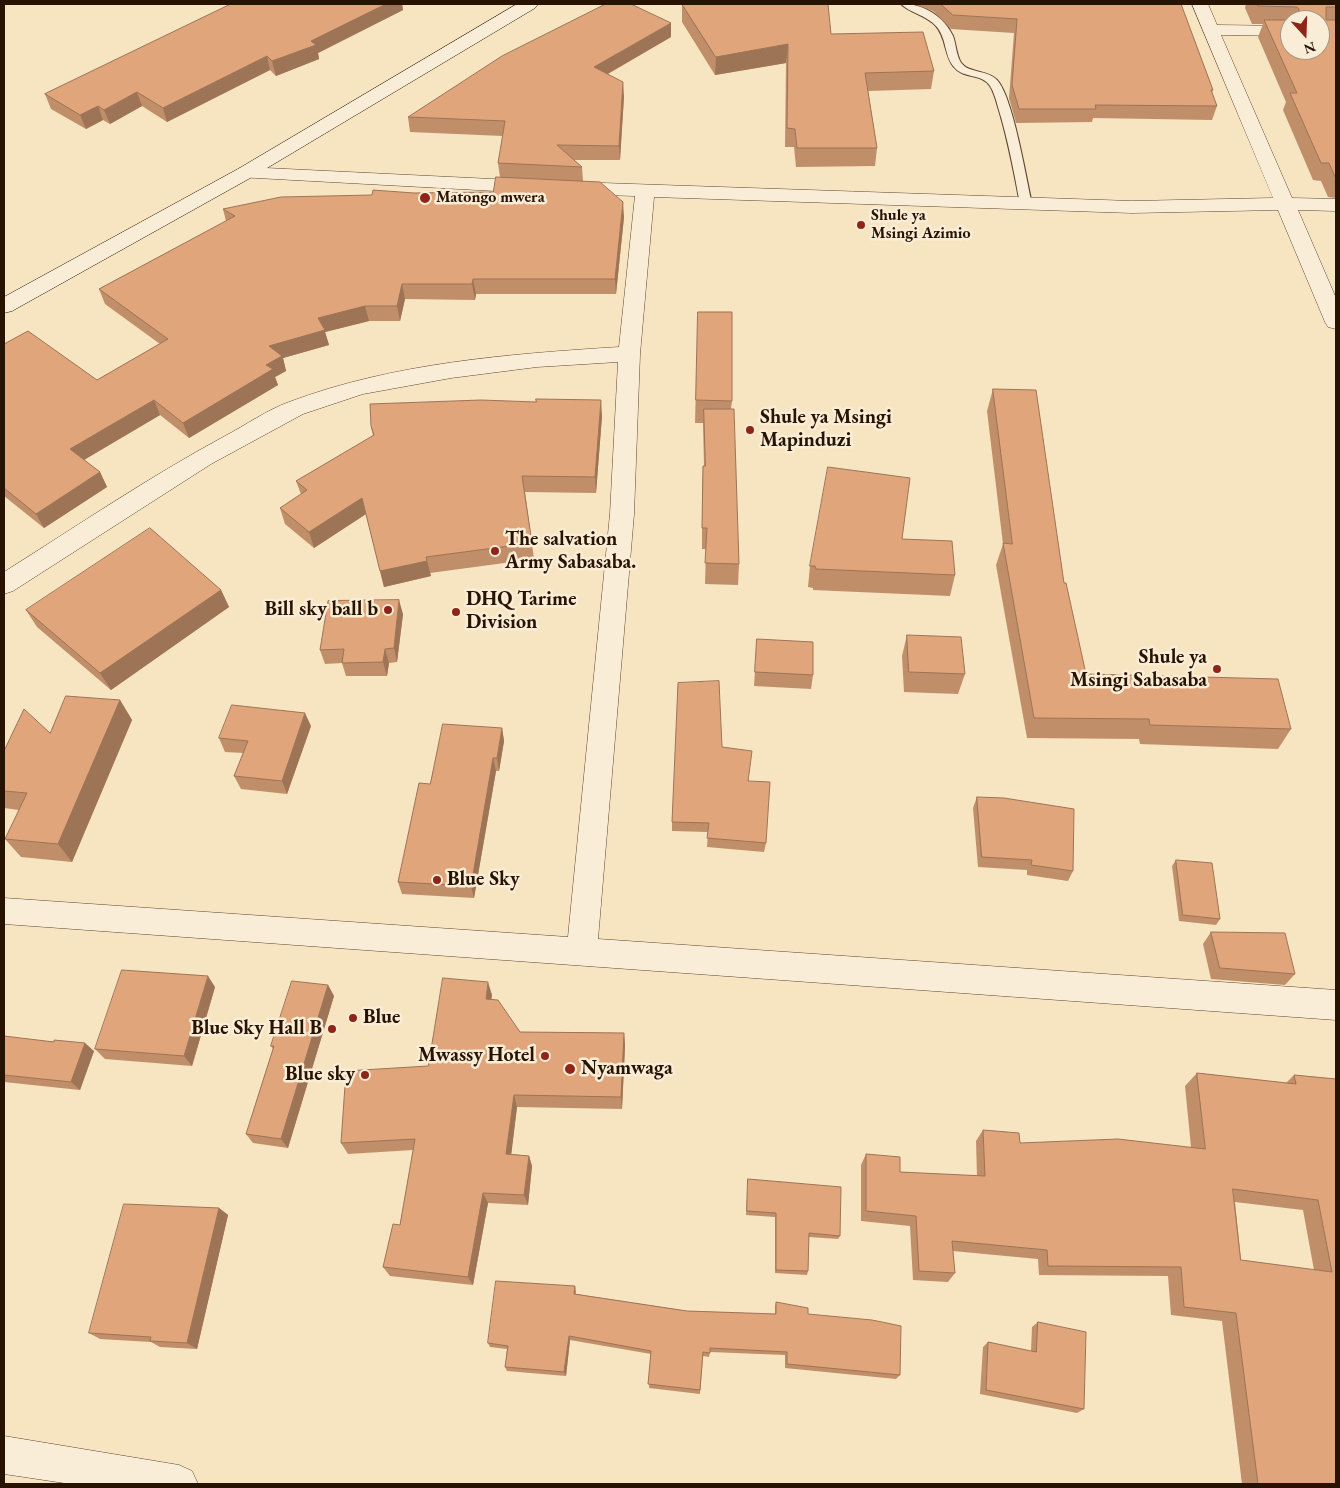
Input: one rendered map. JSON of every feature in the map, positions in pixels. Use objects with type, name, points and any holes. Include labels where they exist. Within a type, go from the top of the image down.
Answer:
[{"type":"street","points":[[4,306],[246,173],[529,4]]},
{"type":"street","points":[[1200,4],[1336,322]]},
{"type":"street","points":[[1210,30],[1280,31]]},
{"type":"street","points":[[246,173],[645,191],[1026,204],[1132,207],[1336,205]]},
{"type":"street","points":[[582,951],[622,514],[629,354],[645,191]]},
{"type":"street","points":[[4,584],[203,458],[295,408],[362,387],[451,371],[537,360],[629,354]]},
{"type":"street","points":[[4,910],[1336,1005]]},
{"type":"street","points":[[4,1454],[133,1474],[179,1484]]},
{"type":"lane","points":[[906,4],[932,15],[944,26],[951,44],[953,58],[959,67],[965,71],[987,77],[994,82],[1011,128],[1026,204]]},
{"type":"building","points":[[231,4],[386,4],[311,41],[316,45],[272,61],[267,56],[163,108],[137,92],[104,110],[98,106],[80,115],[45,94]]},
{"type":"building","points":[[606,4],[631,4],[671,23],[594,67],[623,82],[619,146],[557,145],[582,167],[498,163],[505,121],[408,117],[502,56]]},
{"type":"building","points":[[682,4],[828,4],[831,34],[923,32],[934,71],[865,73],[877,148],[797,148],[795,129],[787,128],[788,44],[716,57]]},
{"type":"building","points":[[941,4],[1181,4],[1213,90],[1211,90],[1217,106],[1095,105],[1096,109],[1019,109],[1012,85],[1017,19],[953,15]]},
{"type":"building","points":[[1257,4],[1336,4],[1336,7],[1326,7],[1326,10],[1299,10],[1297,7],[1258,6]]},
{"type":"building","points":[[1264,20],[1280,20],[1280,55]]},
{"type":"building","points":[[1330,20],[1336,20],[1336,179],[1329,163],[1321,163],[1290,93],[1297,93],[1282,60],[1330,60]]},
{"type":"building","points":[[496,177],[600,182],[623,202],[615,279],[473,279],[472,284],[402,284],[397,306],[365,306],[318,318],[325,330],[269,346],[282,356],[266,365],[273,369],[183,423],[154,400],[70,449],[100,472],[36,514],[4,488],[4,344],[28,331],[97,380],[168,339],[99,289],[235,216],[223,209],[281,197],[372,195],[373,190],[414,193],[493,192]]},
{"type":"building","points":[[698,312],[732,312],[732,401],[696,400]]},
{"type":"building","points":[[993,389],[1036,390],[1064,583],[1066,583],[1086,674],[1278,679],[1291,729],[1150,725],[1149,719],[1034,718],[1003,543],[1012,544]]},
{"type":"building","points":[[536,399],[601,400],[595,477],[522,476],[532,543],[426,557],[427,561],[380,571],[362,498],[309,532],[280,508],[307,490],[296,481],[374,435],[371,426],[370,404],[481,400],[536,402]]},
{"type":"building","points":[[704,409],[734,409],[739,564],[705,563],[707,528],[702,528],[703,466],[705,466]]},
{"type":"building","points":[[828,467],[910,478],[902,539],[952,541],[955,575],[816,569],[815,566],[810,566]]},
{"type":"building","points":[[150,528],[221,590],[100,673],[26,610]]},
{"type":"building","points":[[399,600],[394,648],[385,649],[383,662],[342,663],[344,649],[320,650],[328,601]]},
{"type":"building","points":[[907,635],[961,637],[965,674],[909,672]]},
{"type":"building","points":[[757,639],[813,642],[813,675],[755,672]]},
{"type":"building","points":[[719,681],[722,747],[752,751],[748,781],[770,782],[766,843],[707,838],[709,823],[672,822],[678,683]]},
{"type":"building","points":[[66,696],[120,700],[58,844],[5,839],[27,793],[4,791],[4,751],[24,709],[50,733]]},
{"type":"building","points":[[232,705],[305,713],[282,781],[234,776],[248,741],[219,738]]},
{"type":"building","points":[[443,724],[502,728],[497,758],[493,758],[471,886],[398,882],[419,783],[430,784]]},
{"type":"building","points":[[977,797],[1004,798],[1074,809],[1073,871],[1031,865],[1032,860],[982,857]]},
{"type":"building","points":[[1176,860],[1212,863],[1220,919],[1183,915]]},
{"type":"building","points":[[1211,932],[1285,933],[1295,974],[1220,968]]},
{"type":"building","points":[[122,970],[208,976],[184,1056],[95,1049]]},
{"type":"building","points":[[443,978],[488,982],[486,999],[498,1000],[520,1032],[624,1033],[621,1097],[514,1095],[506,1154],[529,1156],[524,1195],[483,1193],[468,1277],[383,1267],[393,1224],[400,1225],[415,1139],[341,1143],[346,1071],[428,1066]]},
{"type":"building","points":[[292,981],[328,985],[281,1139],[246,1134],[274,1046],[271,1046]]},
{"type":"building","points":[[4,1036],[54,1042],[54,1040],[85,1043],[71,1082],[4,1075]]},
{"type":"building","points":[[1197,1073],[1296,1084],[1294,1075],[1336,1079],[1336,1484],[1258,1484],[1236,1313],[1184,1307],[1181,1267],[1048,1266],[1047,1250],[952,1241],[955,1273],[919,1271],[916,1216],[866,1211],[866,1154],[900,1157],[900,1172],[985,1176],[983,1130],[1019,1133],[1020,1143],[1118,1139],[1205,1149]],"holes":[[[1233,1189],[1318,1200],[1332,1272],[1241,1260]]]},
{"type":"building","points":[[748,1179],[841,1187],[840,1236],[809,1233],[808,1271],[776,1270],[776,1213],[747,1211]]},
{"type":"building","points":[[124,1204],[219,1208],[187,1343],[150,1341],[151,1337],[89,1333]]},
{"type":"building","points":[[496,1281],[575,1286],[574,1294],[687,1311],[776,1314],[776,1302],[808,1308],[808,1314],[872,1320],[901,1326],[900,1375],[787,1364],[787,1352],[710,1348],[710,1353],[703,1352],[700,1390],[648,1384],[651,1351],[569,1336],[564,1372],[505,1367],[508,1346],[488,1343]]},
{"type":"building","points":[[1038,1322],[1086,1332],[1084,1409],[986,1390],[988,1342],[1036,1352]]},
{"type":"place","name":"Matongo mwera","points":[[425,198]]},
{"type":"place","name":"Shule ya Msingi Azimio","points":[[861,225]]},
{"type":"place","name":"Shule ya Msingi Mapinduzi","points":[[750,430]]},
{"type":"place","name":"The salvation Army Sabasaba.","points":[[495,551]]},
{"type":"place","name":"Bill sky ball b","points":[[388,610]]},
{"type":"place","name":"DHQ Tarime Division","points":[[456,612]]},
{"type":"place","name":"Shule ya Msingi Sabasaba","points":[[1217,669]]},
{"type":"place","name":"Blue Sky","points":[[437,880]]},
{"type":"place","name":"Blue","points":[[353,1018]]},
{"type":"place","name":"Blue Sky Hall B","points":[[332,1029]]},
{"type":"place","name":"Mwassy Hotel","points":[[545,1056]]},
{"type":"place","name":"Nyamwaga","points":[[570,1069]]},
{"type":"place","name":"Blue sky","points":[[365,1075]]}]
